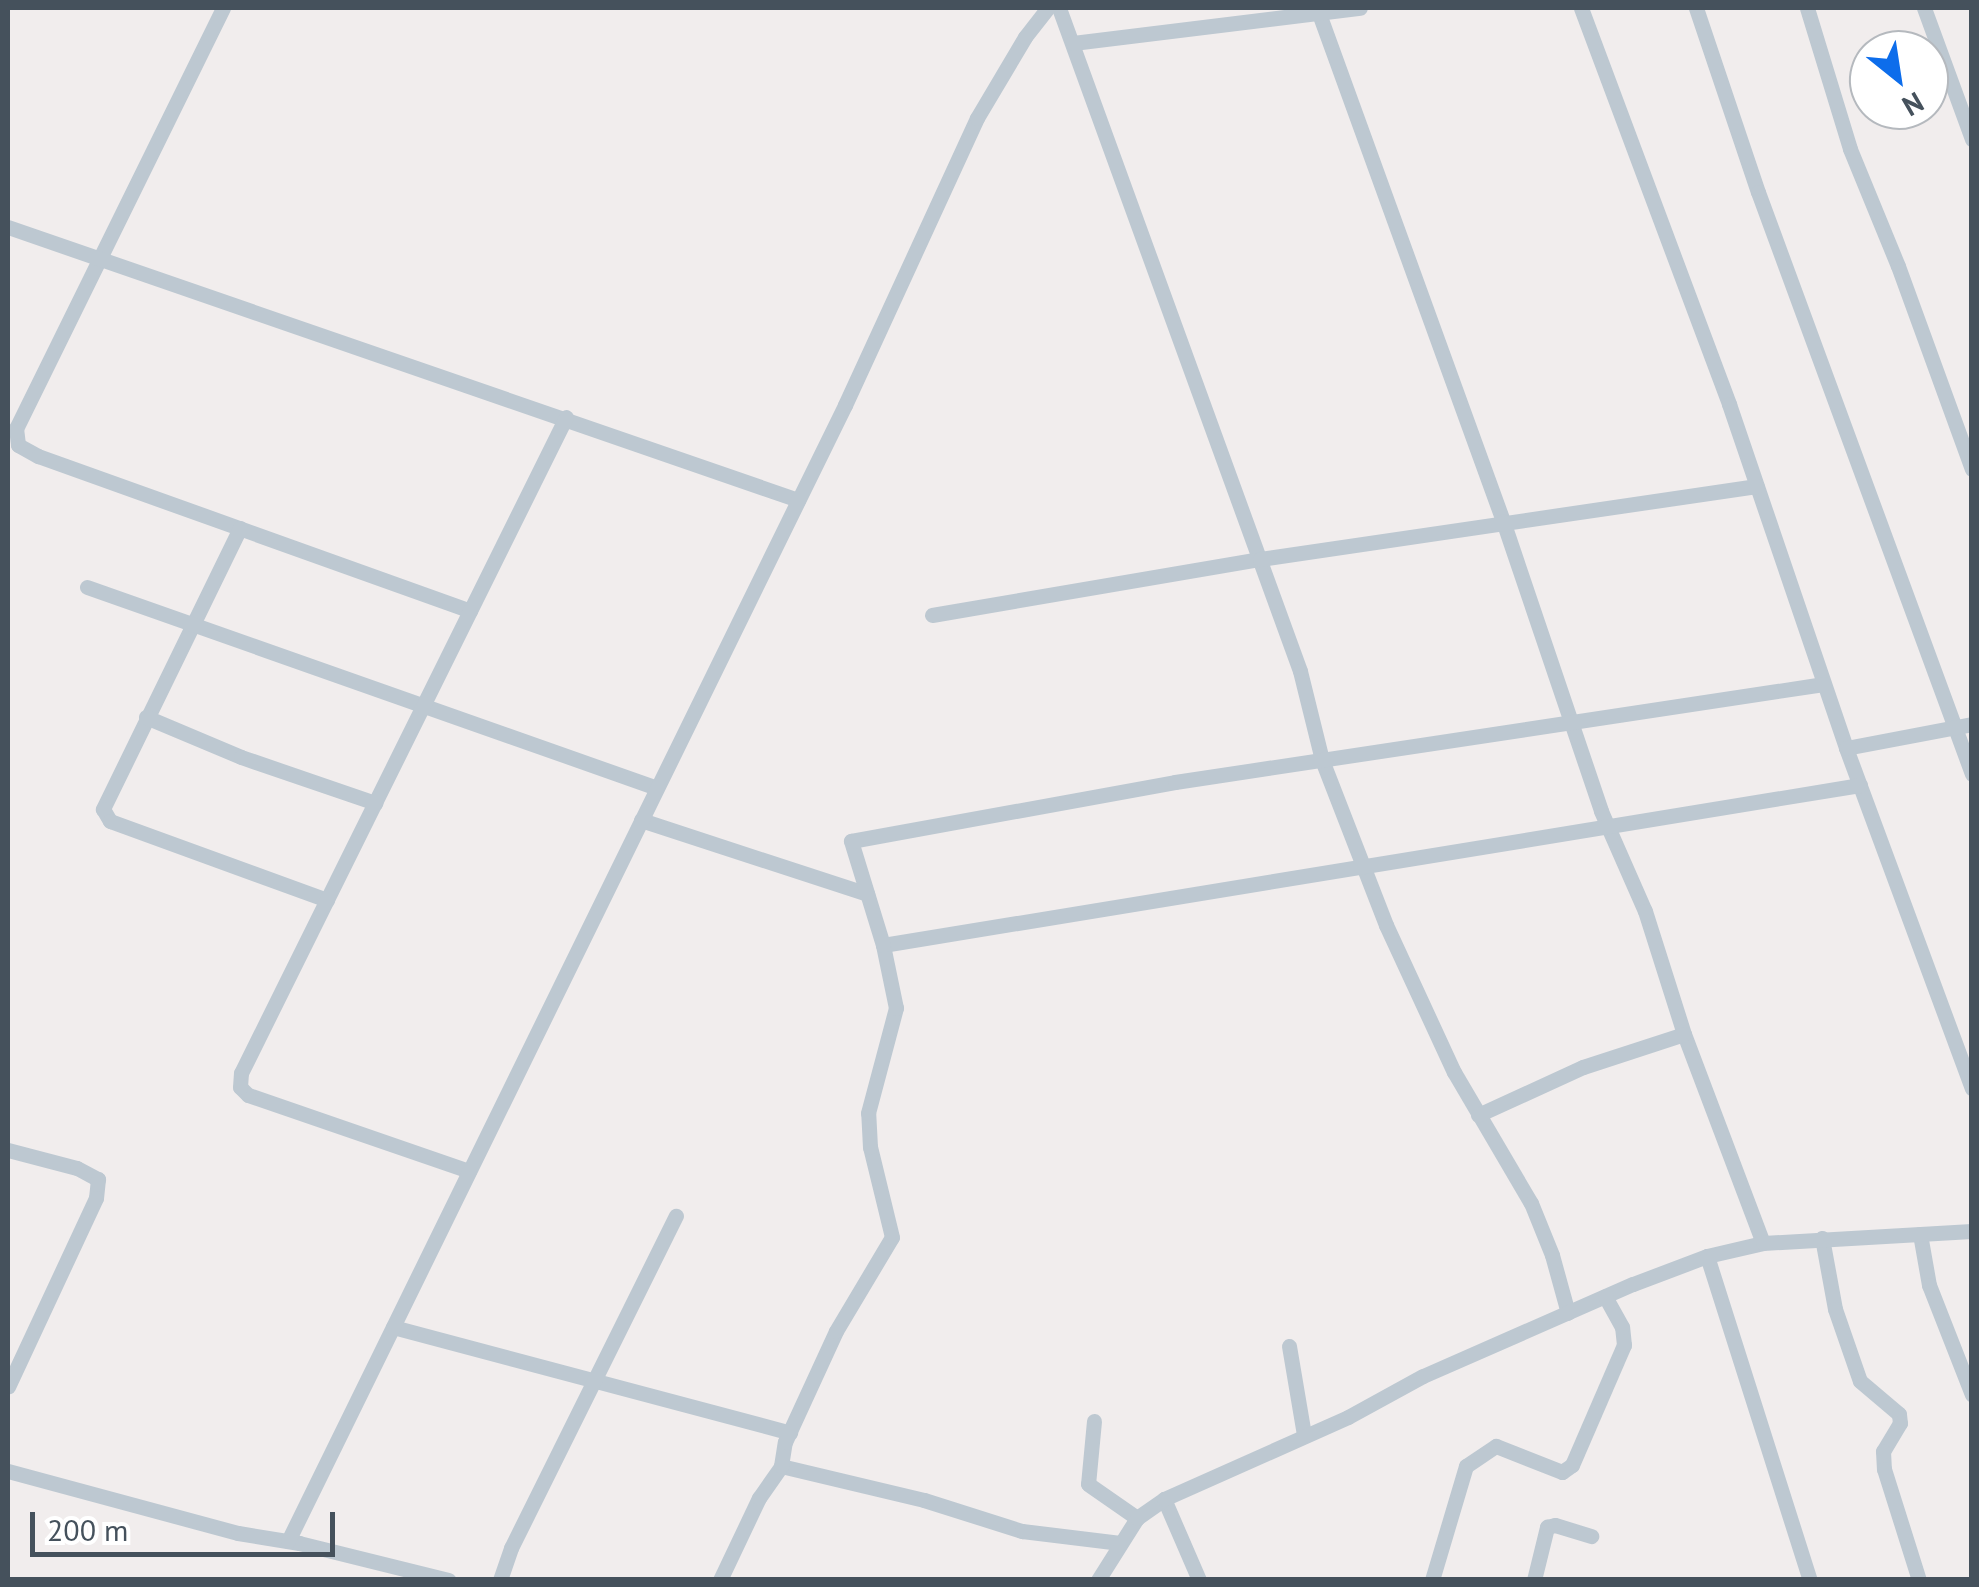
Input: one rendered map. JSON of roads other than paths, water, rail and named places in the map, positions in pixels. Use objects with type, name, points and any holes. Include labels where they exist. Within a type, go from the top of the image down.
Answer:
[{"type":"street","points":[[222,8],[16,428],[18,445],[38,456],[470,610]]},
{"type":"street","points":[[288,1541],[798,500],[977,118],[1025,37],[1048,8]]},
{"type":"street","points":[[1060,8],[1300,671],[1322,760],[1386,926],[1478,1115],[1531,1203],[1552,1255],[1568,1313]]},
{"type":"street","points":[[1072,43],[1318,10],[1360,8]]},
{"type":"street","points":[[1581,8],[1972,1088]]},
{"type":"street","points":[[1696,8],[1972,774]]},
{"type":"street","points":[[1807,8],[1850,149],[1898,266],[1972,469]]},
{"type":"street","points":[[1924,8],[1972,139]]},
{"type":"street","points":[[1318,10],[1503,521],[1608,826],[1645,910],[1684,1034],[1763,1244]]},
{"type":"street","points":[[8,227],[798,500]]},
{"type":"street","points":[[469,1171],[248,1095],[240,1088],[241,1073],[566,417]]},
{"type":"street","points":[[932,615],[1503,521],[1757,486]]},
{"type":"street","points":[[240,528],[103,809],[110,822],[223,858],[327,900]]},
{"type":"street","points":[[86,587],[657,788]]},
{"type":"street","points":[[720,1580],[759,1498],[781,1466],[790,1433],[836,1331],[892,1237],[870,1146],[868,1113],[896,1008],[883,945],[850,840],[1322,760],[1824,684]]},
{"type":"street","points":[[146,717],[241,757],[375,802]]},
{"type":"street","points":[[1846,748],[1972,724]]},
{"type":"street","points":[[883,945],[1860,785]]},
{"type":"street","points":[[641,820],[867,894]]},
{"type":"street","points":[[1478,1115],[1583,1067],[1684,1034]]},
{"type":"street","points":[[8,1150],[77,1168],[98,1179],[96,1198],[8,1387]]},
{"type":"street","points":[[500,1580],[511,1548],[676,1216]]},
{"type":"street","points":[[1098,1580],[1138,1518],[1164,1500],[1423,1376],[1605,1296],[1708,1256],[1763,1244],[1972,1231]]},
{"type":"street","points":[[1920,1234],[1929,1285],[1972,1395]]},
{"type":"street","points":[[1822,1238],[1835,1309],[1860,1382],[1898,1414],[1900,1423],[1884,1451],[1884,1469],[1918,1580]]},
{"type":"street","points":[[1708,1256],[1810,1580]]},
{"type":"street","points":[[1432,1580],[1466,1466],[1496,1446],[1562,1472],[1572,1465],[1624,1345],[1622,1327],[1605,1296]]},
{"type":"street","points":[[393,1327],[790,1433]]},
{"type":"street","points":[[1289,1346],[1304,1435]]},
{"type":"street","points":[[1094,1421],[1088,1484],[1138,1518]]},
{"type":"street","points":[[781,1466],[924,1500],[1022,1530],[1120,1543]]},
{"type":"street","points":[[8,1471],[238,1533],[288,1541],[448,1580]]},
{"type":"street","points":[[1164,1500],[1199,1580]]},
{"type":"street","points":[[1534,1580],[1547,1527],[1555,1525],[1591,1536]]}]
